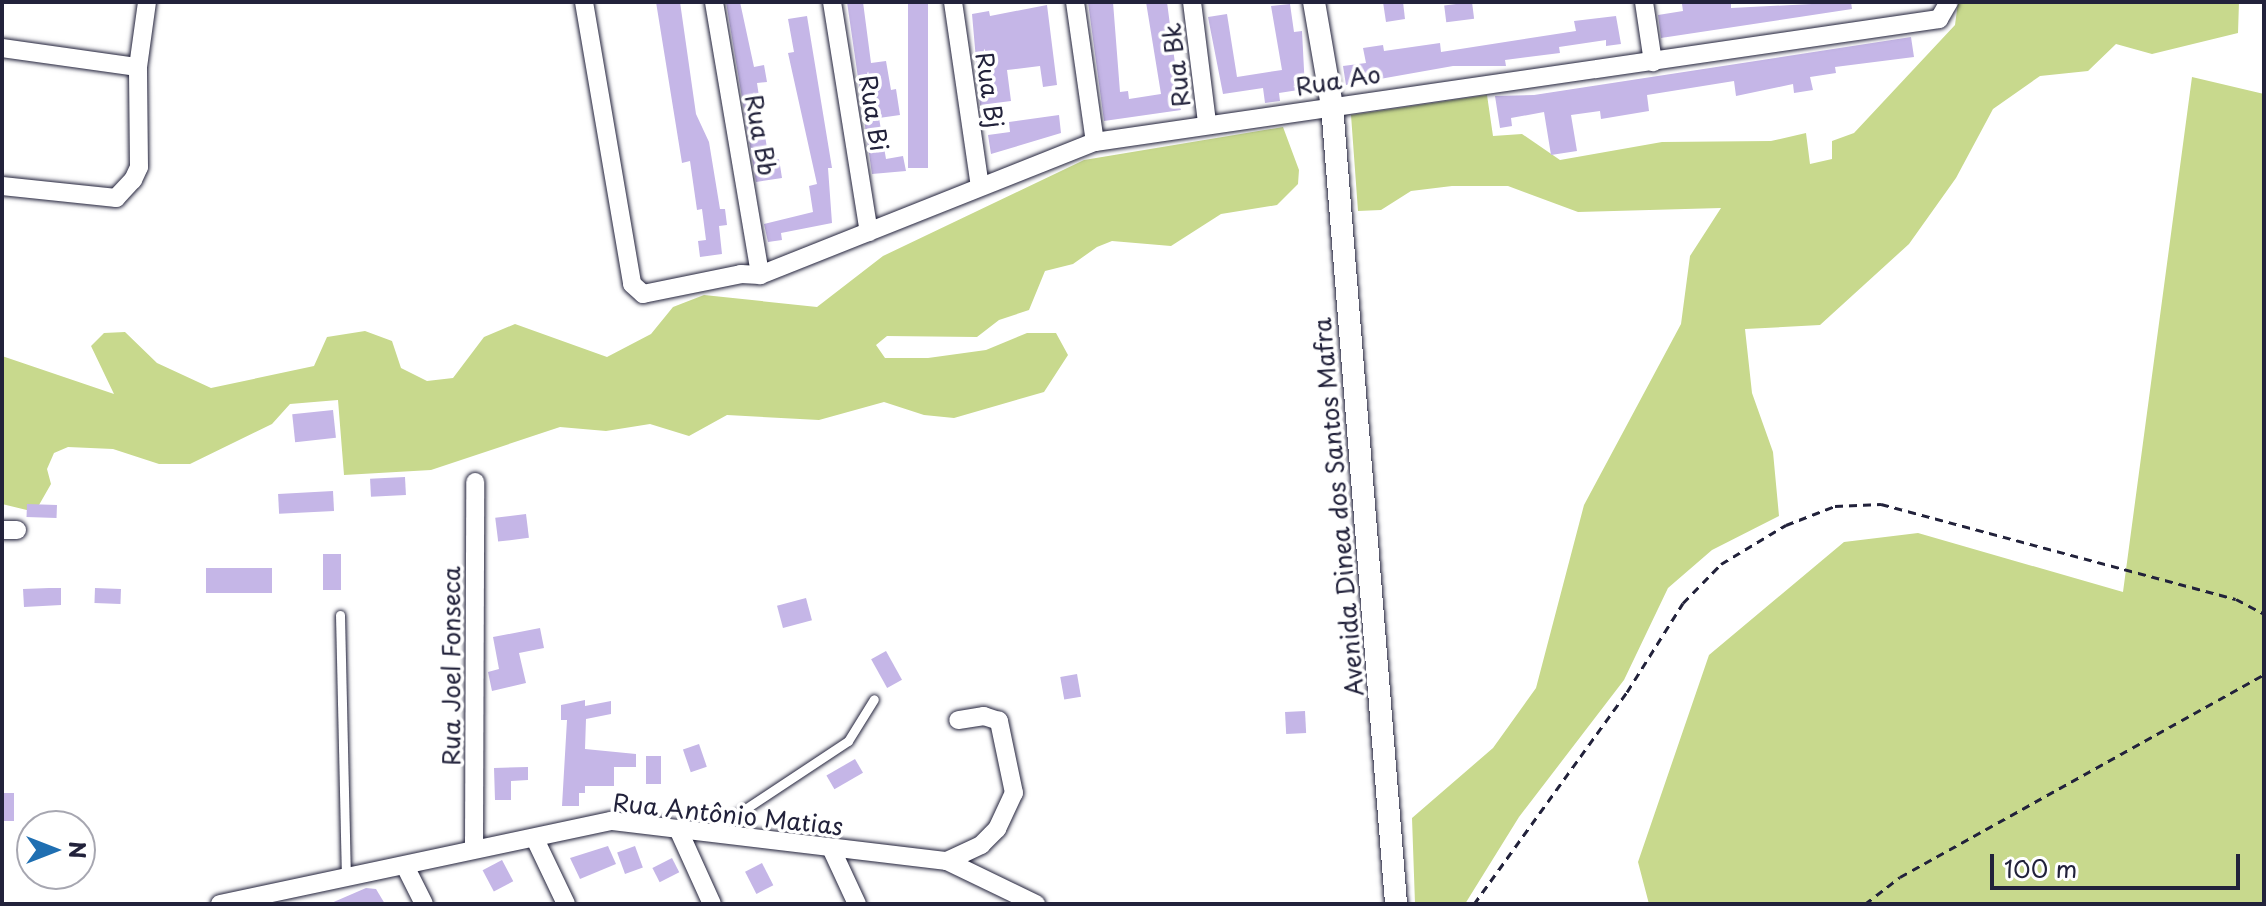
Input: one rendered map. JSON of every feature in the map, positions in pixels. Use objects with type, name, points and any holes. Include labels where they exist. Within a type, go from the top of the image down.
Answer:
[{"type":"street","points":[[2,186],[116,198],[139,167],[138,67],[147,2]]},
{"type":"street","name":"Rua Ao","points":[[584,2],[632,284],[643,294],[741,274],[760,275],[1095,142],[1207,123],[1653,62],[1947,8]]},
{"type":"street","name":"Rua Bb","points":[[714,2],[760,275]]},
{"type":"street","name":"Rua Bi","points":[[832,2],[869,232]]},
{"type":"street","name":"Rua Bj","points":[[953,2],[980,186]]},
{"type":"street","points":[[1075,2],[1095,142]]},
{"type":"street","name":"Rua Bk","points":[[1192,2],[1207,123]]},
{"type":"street","name":"Avenida Dinea dos Santos Mafra","points":[[1314,2],[1332,106],[1396,904]]},
{"type":"street","points":[[1644,2],[1653,62]]},
{"type":"street","points":[[2,48],[138,67]]},
{"type":"street","name":"Rua Joel Fonseca","points":[[474,849],[475,482]]},
{"type":"street","points":[[947,861],[981,845],[997,829],[1014,793],[999,721],[984,716],[958,720]]},
{"type":"street","name":"Rua Antônio Matias","points":[[220,904],[406,868],[474,849],[535,839],[611,821],[947,861],[1009,898],[1036,904]]},
{"type":"street","points":[[678,829],[712,904]]},
{"type":"street","points":[[535,839],[566,904]]},
{"type":"street","points":[[831,848],[857,904]]},
{"type":"street","points":[[406,868],[424,904]]},
{"type":"lane","points":[[340,615],[346,879]]},
{"type":"lane","points":[[709,833],[848,741],[874,699]]},
{"type":"path","points":[[1474,904],[1627,692],[1683,603],[1721,564],[1786,525],[1835,506],[1881,504],[2236,599],[2264,614]]},
{"type":"path","points":[[1865,904],[1900,877],[2264,674]]},
{"type":"green space","points":[[1958,2],[2239,2],[2238,33],[2152,54],[2116,44],[2088,71],[2040,76],[1993,109],[1956,178],[1909,244],[1820,325],[1745,329],[1752,393],[1773,452],[1779,516],[1712,550],[1668,588],[1624,680],[1519,817],[1465,904],[1415,904],[1412,818],[1493,748],[1536,688],[1584,505],[1681,324],[1690,256],[1721,208],[1578,212],[1508,186],[1452,186],[1411,191],[1381,210],[1358,211],[1351,115],[1487,95],[1493,136],[1522,134],[1560,160],[1662,142],[1771,141],[1806,133],[1810,164],[1832,159],[1832,141],[1854,133],[1955,25]]},
{"type":"green space","points":[[2192,77],[2264,94],[2264,904],[1649,904],[1638,862],[1709,655],[1844,542],[1918,533],[2123,592]]},
{"type":"green space","points":[[1283,127],[1299,170],[1298,184],[1277,205],[1221,214],[1171,246],[1112,241],[1097,247],[1073,264],[1045,271],[1029,310],[999,320],[977,337],[887,336],[876,345],[885,358],[928,358],[986,350],[1027,333],[1056,333],[1068,355],[1044,392],[954,418],[924,415],[884,402],[819,420],[727,415],[689,436],[650,424],[606,431],[560,427],[431,470],[344,475],[338,400],[290,404],[272,424],[190,464],[159,464],[113,449],[68,447],[54,453],[47,469],[51,484],[35,512],[2,504],[2,356],[114,394],[91,346],[104,333],[125,332],[157,363],[211,388],[314,366],[327,337],[365,331],[392,341],[401,368],[427,381],[453,378],[484,337],[515,324],[607,357],[651,334],[673,307],[704,295],[817,307],[883,256],[1084,160]]},
{"type":"building","points":[[656,2],[680,2],[696,114],[709,142],[720,209],[725,209],[727,225],[719,226],[722,254],[700,257],[698,241],[706,240],[702,209],[697,210],[690,161],[682,163]]},
{"type":"building","points":[[726,2],[740,2],[754,67],[764,65],[767,82],[757,83],[769,161],[779,159],[782,178],[756,182]]},
{"type":"building","points":[[847,2],[863,2],[871,63],[886,61],[891,90],[896,89],[900,115],[879,118],[886,159],[903,156],[906,171],[872,174]]},
{"type":"building","points":[[908,2],[928,2],[928,168],[908,168]]},
{"type":"building","points":[[1088,2],[1113,2],[1120,92],[1128,91],[1129,99],[1161,94],[1146,2],[1167,2],[1181,110],[1104,121]]},
{"type":"building","points":[[1383,2],[1403,2],[1405,19],[1386,22]]},
{"type":"building","points":[[1472,2],[1474,19],[1446,22],[1444,5]]},
{"type":"building","points":[[1731,2],[1731,8],[1851,2],[1852,9],[1661,38],[1658,15],[1683,11],[1682,4]]},
{"type":"building","points":[[1290,4],[1294,32],[1302,31],[1305,89],[1279,93],[1280,101],[1265,103],[1263,88],[1223,94],[1208,17],[1227,14],[1237,77],[1282,70],[1271,6]]},
{"type":"building","points":[[1047,5],[1057,85],[1043,87],[1040,66],[1007,70],[1011,101],[980,105],[972,14],[989,11],[990,16]]},
{"type":"building","points":[[807,16],[832,168],[828,168],[832,223],[781,233],[782,240],[768,242],[764,224],[813,212],[809,186],[817,184],[788,53],[794,52],[788,19]]},
{"type":"building","points":[[1616,16],[1621,44],[1606,46],[1606,40],[1559,47],[1560,53],[1505,60],[1506,66],[1453,66],[1346,85],[1343,66],[1366,63],[1363,48],[1383,45],[1384,51],[1440,43],[1441,52],[1576,31],[1574,21]]},
{"type":"building","points":[[1911,37],[1914,57],[1835,67],[1836,73],[1810,77],[1813,90],[1794,93],[1793,84],[1736,96],[1734,81],[1647,95],[1649,111],[1601,119],[1600,111],[1571,115],[1577,151],[1551,155],[1544,112],[1511,118],[1512,126],[1500,128],[1495,96],[1534,95]]},
{"type":"building","points":[[1059,115],[1061,133],[991,154],[988,135],[1010,132],[1009,122]]},
{"type":"building","points":[[333,410],[336,438],[295,442],[292,414]]},
{"type":"building","points":[[405,477],[406,495],[371,497],[370,479]]},
{"type":"building","points":[[333,491],[334,511],[279,514],[278,494]]},
{"type":"building","points":[[27,504],[57,505],[57,518],[27,517]]},
{"type":"building","points":[[526,514],[529,538],[498,542],[495,518]]},
{"type":"building","points":[[323,554],[341,554],[341,590],[323,590]]},
{"type":"building","points":[[206,568],[272,568],[272,593],[206,593]]},
{"type":"building","points":[[61,588],[61,605],[24,607],[23,589]]},
{"type":"building","points":[[95,588],[121,589],[120,604],[94,603]]},
{"type":"building","points":[[806,598],[812,620],[783,628],[777,606]]},
{"type":"building","points":[[540,628],[544,648],[519,653],[526,683],[492,691],[488,672],[499,669],[493,637]]},
{"type":"building","points":[[886,651],[902,680],[887,688],[871,659]]},
{"type":"building","points":[[1077,674],[1081,697],[1064,700],[1060,677]]},
{"type":"building","points":[[585,700],[585,706],[611,701],[611,714],[586,719],[585,749],[636,754],[636,767],[614,767],[614,786],[585,786],[585,793],[579,793],[579,806],[562,806],[567,720],[561,720],[561,705]]},
{"type":"building","points":[[1305,711],[1306,733],[1286,734],[1285,712]]},
{"type":"building","points":[[699,744],[707,767],[691,772],[683,750]]},
{"type":"building","points":[[646,756],[661,756],[661,784],[646,784]]},
{"type":"building","points":[[855,759],[863,773],[834,789],[826,776]]},
{"type":"building","points":[[528,767],[528,780],[511,781],[511,800],[495,800],[494,768]]},
{"type":"building","points":[[2,793],[14,793],[14,821],[2,821]]},
{"type":"building","points":[[608,846],[616,864],[580,879],[570,858]]},
{"type":"building","points":[[635,846],[643,868],[625,874],[617,852]]},
{"type":"building","points":[[672,858],[679,872],[660,882],[652,868]]},
{"type":"building","points":[[502,860],[513,881],[494,892],[483,870]]},
{"type":"building","points":[[762,863],[773,885],[756,894],[745,872]]},
{"type":"building","points":[[366,888],[376,889],[385,904],[329,904]]}]
